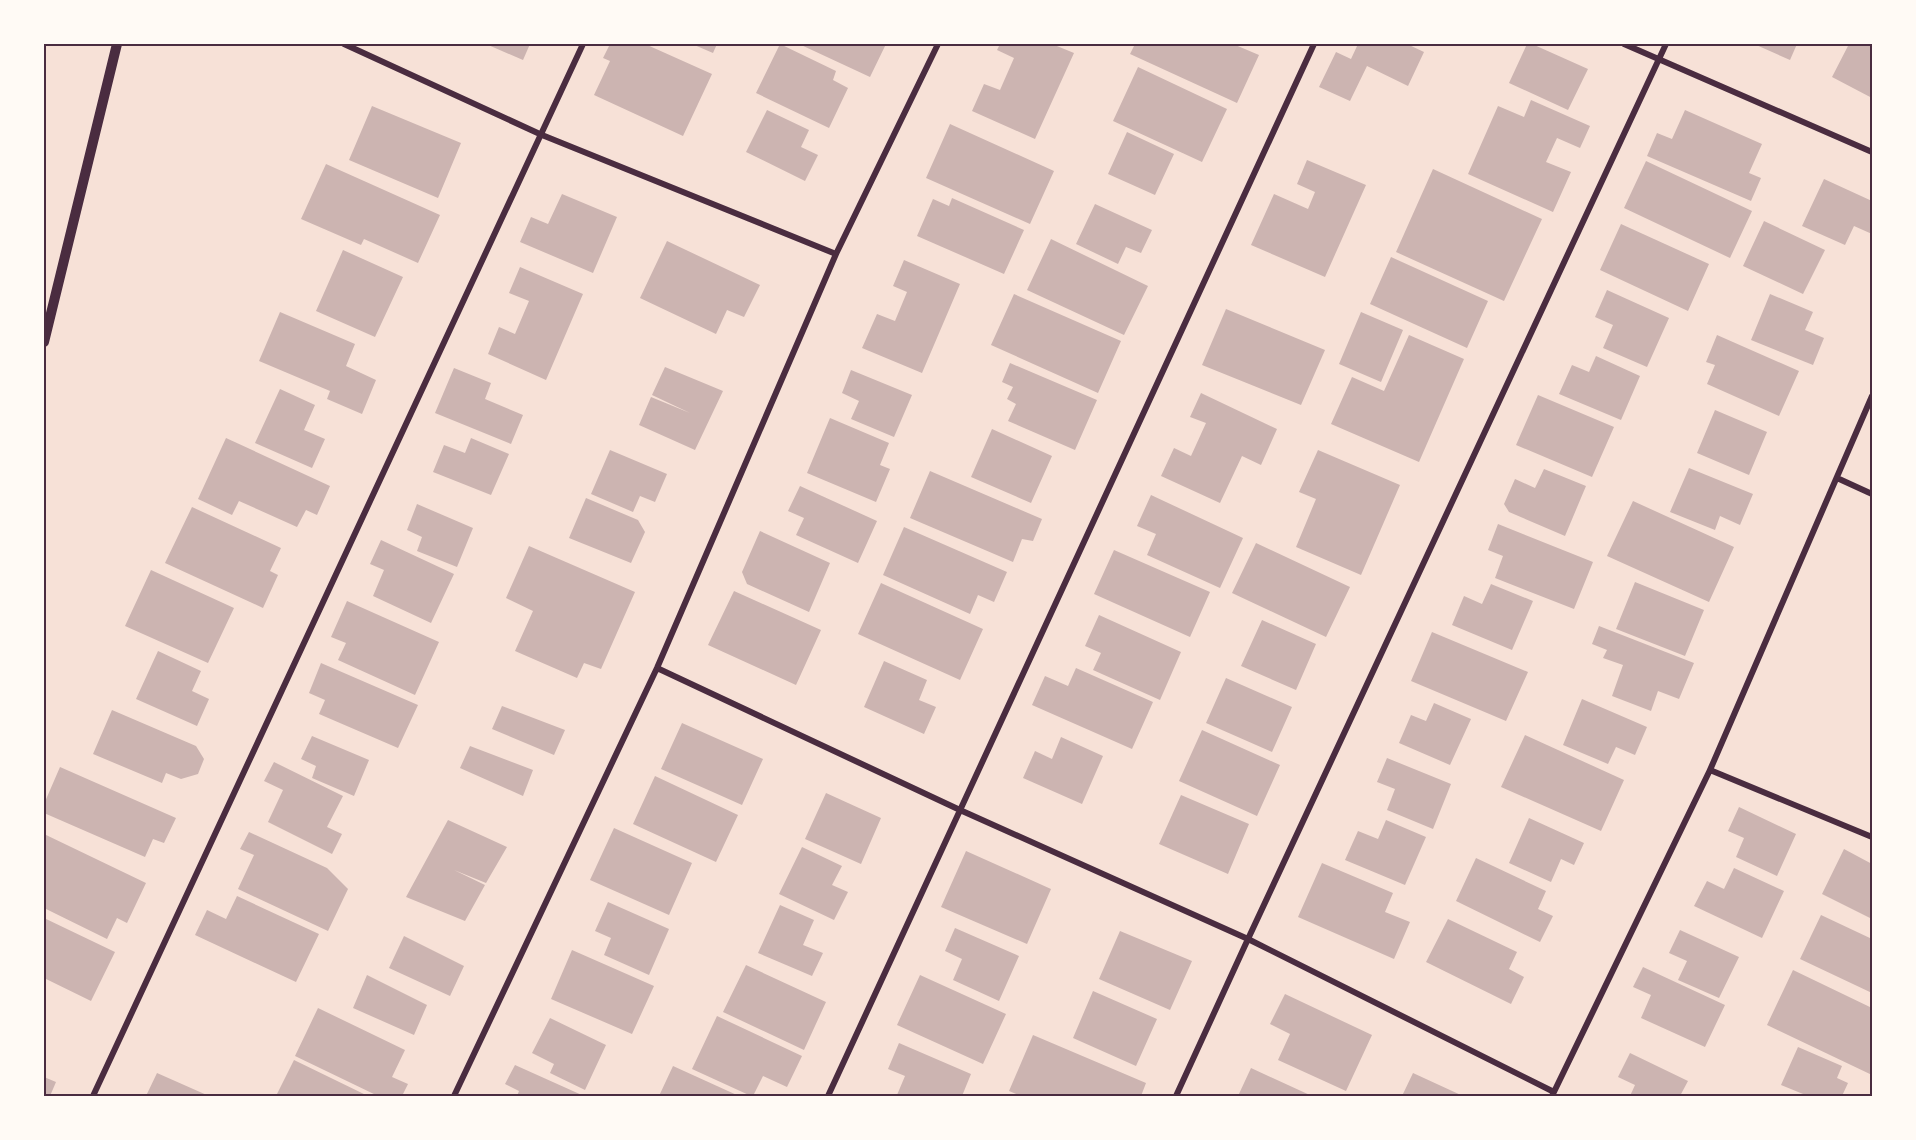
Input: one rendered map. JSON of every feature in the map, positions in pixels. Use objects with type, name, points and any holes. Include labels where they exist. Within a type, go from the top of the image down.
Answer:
[{"type":"street","points":[[44,342],[117,44]]},
{"type":"street","points":[[344,44],[542,135],[836,254]]},
{"type":"street","points":[[93,1096],[584,44]]},
{"type":"street","points":[[454,1096],[657,668],[836,254],[938,44]]},
{"type":"street","points":[[828,1096],[1314,44]]},
{"type":"street","points":[[1624,44],[1872,152]]},
{"type":"street","points":[[1176,1096],[1666,44]]},
{"type":"street","points":[[657,668],[960,810],[1248,939],[1553,1094],[1710,770],[1872,396]]},
{"type":"street","points":[[1837,478],[1872,494]]},
{"type":"street","points":[[1710,770],[1872,837]]},
{"type":"building","points":[[486,44],[530,44],[523,60]]},
{"type":"building","points":[[610,44],[645,44],[712,74],[683,136],[594,95],[610,61],[603,58]]},
{"type":"building","points":[[692,44],[717,44],[713,53]]},
{"type":"building","points":[[780,44],[836,71],[833,80],[848,88],[829,128],[756,93]]},
{"type":"building","points":[[799,44],[886,44],[870,77]]},
{"type":"building","points":[[1000,44],[1052,44],[1074,53],[1035,139],[972,111],[984,84],[1000,90],[1014,58],[997,50]]},
{"type":"building","points":[[1135,44],[1233,44],[1259,55],[1237,103],[1130,54]]},
{"type":"building","points":[[1358,44],[1407,44],[1424,52],[1408,86],[1367,66],[1350,101],[1319,87],[1336,52],[1351,59]]},
{"type":"building","points":[[1527,44],[1532,44],[1588,69],[1568,110],[1509,83]]},
{"type":"building","points":[[1754,44],[1797,44],[1790,60]]},
{"type":"building","points":[[1849,44],[1872,44],[1872,98],[1832,77]]},
{"type":"building","points":[[1138,67],[1227,109],[1202,162],[1113,121]]},
{"type":"building","points":[[1531,100],[1590,126],[1580,148],[1557,138],[1546,162],[1571,172],[1553,212],[1468,174],[1498,106],[1524,117]]},
{"type":"building","points":[[372,106],[461,143],[438,198],[349,160]]},
{"type":"building","points":[[767,110],[809,130],[801,147],[818,155],[805,181],[746,152]]},
{"type":"building","points":[[1685,110],[1762,144],[1749,173],[1761,178],[1751,201],[1647,156],[1657,133],[1672,139]]},
{"type":"building","points":[[950,124],[1054,171],[1030,224],[926,178]]},
{"type":"building","points":[[1127,132],[1174,154],[1155,195],[1108,174]]},
{"type":"building","points":[[1307,160],[1366,185],[1325,277],[1251,245],[1274,194],[1308,209],[1315,192],[1297,184]]},
{"type":"building","points":[[1646,161],[1752,211],[1730,258],[1624,208]]},
{"type":"building","points":[[326,164],[440,215],[418,263],[364,239],[361,245],[301,219]]},
{"type":"building","points":[[1433,169],[1542,219],[1504,301],[1396,252]]},
{"type":"building","points":[[1824,179],[1872,201],[1872,234],[1854,226],[1845,245],[1802,226]]},
{"type":"building","points":[[562,194],[617,217],[593,273],[520,242],[531,217],[548,224]]},
{"type":"building","points":[[952,198],[1024,230],[1004,274],[917,236],[933,199],[949,206]]},
{"type":"building","points":[[1095,204],[1152,230],[1141,253],[1126,247],[1118,264],[1076,244]]},
{"type":"building","points":[[1764,221],[1825,250],[1803,294],[1743,266]]},
{"type":"building","points":[[1621,224],[1709,264],[1688,311],[1600,270]]},
{"type":"building","points":[[1051,239],[1148,286],[1124,335],[1027,290]]},
{"type":"building","points":[[667,241],[760,285],[744,317],[727,310],[716,334],[640,298]]},
{"type":"building","points":[[343,250],[403,277],[375,337],[316,311]]},
{"type":"building","points":[[1391,257],[1488,301],[1467,348],[1370,304]]},
{"type":"building","points":[[904,260],[960,284],[922,373],[862,348],[877,314],[895,321],[907,292],[893,286]]},
{"type":"building","points":[[520,267],[583,294],[546,380],[488,354],[499,327],[515,334],[529,301],[509,293]]},
{"type":"building","points":[[1607,290],[1669,318],[1647,367],[1603,348],[1613,325],[1595,317]]},
{"type":"building","points":[[1014,294],[1121,341],[1098,393],[991,345]]},
{"type":"building","points":[[1770,294],[1813,312],[1805,330],[1824,338],[1813,365],[1751,340]]},
{"type":"building","points":[[1226,309],[1325,350],[1301,405],[1202,365]]},
{"type":"building","points":[[280,312],[355,344],[346,366],[376,380],[362,414],[327,399],[330,391],[259,361]]},
{"type":"building","points":[[1361,312],[1403,330],[1381,382],[1339,364]]},
{"type":"building","points":[[1409,335],[1464,359],[1419,462],[1331,424],[1352,377],[1384,391]]},
{"type":"building","points":[[1717,335],[1799,371],[1779,416],[1707,384],[1715,365],[1706,362]]},
{"type":"building","points":[[1596,356],[1640,376],[1621,420],[1559,394],[1572,365],[1589,372]]},
{"type":"building","points":[[1010,363],[1097,400],[1075,450],[1008,421],[1016,404],[1007,399],[1013,387],[1002,382]]},
{"type":"building","points":[[665,367],[723,391],[695,450],[639,425],[651,397],[690,413],[652,395]]},
{"type":"building","points":[[454,368],[491,383],[485,399],[523,415],[511,444],[435,413]]},
{"type":"building","points":[[851,370],[912,395],[894,437],[851,419],[859,401],[842,393]]},
{"type":"building","points":[[280,389],[315,405],[304,430],[325,439],[312,468],[255,443]]},
{"type":"building","points":[[1201,393],[1277,429],[1261,465],[1242,456],[1220,503],[1161,476],[1174,448],[1191,456],[1206,423],[1190,417]]},
{"type":"building","points":[[1538,395],[1614,427],[1592,477],[1516,445]]},
{"type":"building","points":[[1715,410],[1767,432],[1749,475],[1697,453]]},
{"type":"building","points":[[830,418],[889,443],[880,465],[890,469],[876,502],[807,473]]},
{"type":"building","points":[[992,429],[1052,456],[1031,503],[971,477]]},
{"type":"building","points":[[226,438],[330,486],[317,515],[306,510],[297,527],[239,501],[232,515],[198,499]]},
{"type":"building","points":[[471,438],[509,454],[491,495],[433,472],[444,445],[465,453]]},
{"type":"building","points":[[610,450],[667,474],[655,502],[640,496],[633,512],[591,494]]},
{"type":"building","points":[[1318,450],[1400,485],[1361,575],[1296,547],[1316,499],[1299,492]]},
{"type":"building","points":[[1689,468],[1753,494],[1740,525],[1720,516],[1715,530],[1670,512]]},
{"type":"building","points":[[1544,469],[1586,486],[1565,536],[1509,512],[1504,504],[1515,479],[1535,488]]},
{"type":"building","points":[[930,471],[1042,519],[1033,541],[1022,539],[1013,562],[910,518]]},
{"type":"building","points":[[800,486],[877,521],[858,563],[796,535],[804,518],[788,511]]},
{"type":"building","points":[[1151,495],[1243,538],[1220,588],[1147,555],[1156,534],[1137,526]]},
{"type":"building","points":[[586,498],[638,520],[645,532],[631,563],[569,538]]},
{"type":"building","points":[[1633,501],[1734,547],[1709,602],[1607,556]]},
{"type":"building","points":[[417,504],[473,528],[457,567],[417,551],[422,537],[407,530]]},
{"type":"building","points":[[192,507],[281,548],[270,571],[278,575],[263,608],[165,563]]},
{"type":"building","points":[[1498,524],[1593,562],[1574,609],[1495,578],[1503,556],[1488,550]]},
{"type":"building","points":[[904,527],[1007,572],[994,602],[978,595],[970,614],[883,575]]},
{"type":"building","points":[[760,531],[830,563],[809,612],[747,584],[742,572]]},
{"type":"building","points":[[381,540],[454,574],[431,623],[373,596],[384,570],[370,564]]},
{"type":"building","points":[[1256,543],[1350,587],[1326,637],[1232,593]]},
{"type":"building","points":[[529,546],[635,592],[601,669],[584,663],[577,678],[515,651],[533,611],[506,598]]},
{"type":"building","points":[[1114,550],[1210,592],[1190,637],[1094,594]]},
{"type":"building","points":[[151,570],[234,608],[208,663],[125,626]]},
{"type":"building","points":[[1635,582],[1704,610],[1685,656],[1616,629]]},
{"type":"building","points":[[881,583],[983,629],[960,680],[858,634]]},
{"type":"building","points":[[1491,584],[1533,601],[1512,650],[1452,625],[1464,596],[1482,604]]},
{"type":"building","points":[[734,591],[821,630],[796,685],[708,645]]},
{"type":"building","points":[[347,601],[439,642],[415,695],[338,660],[346,643],[331,637]]},
{"type":"building","points":[[1099,615],[1181,652],[1160,700],[1093,670],[1101,653],[1085,646]]},
{"type":"building","points":[[1262,620],[1316,644],[1296,690],[1241,666]]},
{"type":"building","points":[[1599,626],[1694,663],[1679,699],[1658,691],[1651,711],[1612,696],[1623,665],[1603,658],[1607,650],[1592,644]]},
{"type":"building","points":[[1432,632],[1528,672],[1506,721],[1411,681]]},
{"type":"building","points":[[158,651],[201,671],[192,691],[209,699],[197,726],[136,699]]},
{"type":"building","points":[[884,661],[927,680],[919,700],[936,707],[924,734],[864,707]]},
{"type":"building","points":[[321,663],[418,705],[398,748],[319,714],[325,700],[309,693]]},
{"type":"building","points":[[1076,668],[1153,702],[1132,749],[1032,705],[1045,676],[1068,686]]},
{"type":"building","points":[[1226,678],[1292,707],[1272,752],[1206,723]]},
{"type":"building","points":[[1582,699],[1647,727],[1635,755],[1616,747],[1608,764],[1563,745]]},
{"type":"building","points":[[1434,703],[1471,719],[1450,765],[1399,743],[1411,715],[1426,721]]},
{"type":"building","points":[[502,706],[565,730],[554,755],[492,729]]},
{"type":"building","points":[[112,710],[196,746],[204,759],[198,774],[181,779],[166,773],[162,783],[93,754]]},
{"type":"building","points":[[682,723],[763,759],[742,805],[661,769]]},
{"type":"building","points":[[1202,730],[1280,765],[1257,816],[1179,781]]},
{"type":"building","points":[[1525,735],[1624,780],[1601,831],[1501,787]]},
{"type":"building","points":[[312,736],[369,760],[354,796],[312,778],[316,766],[301,759]]},
{"type":"building","points":[[1061,737],[1103,756],[1082,804],[1023,778],[1035,751],[1052,759]]},
{"type":"building","points":[[470,746],[533,770],[523,796],[460,768]]},
{"type":"building","points":[[1387,758],[1451,784],[1433,829],[1387,810],[1395,789],[1377,782]]},
{"type":"building","points":[[274,762],[343,796],[327,827],[342,834],[332,854],[268,822],[283,790],[264,781]]},
{"type":"building","points":[[60,767],[176,818],[164,843],[153,839],[145,857],[44,813],[44,804]]},
{"type":"building","points":[[655,776],[738,815],[716,862],[633,824]]},
{"type":"building","points":[[826,793],[881,818],[861,864],[805,839]]},
{"type":"building","points":[[1181,795],[1249,824],[1228,874],[1159,844]]},
{"type":"building","points":[[1739,807],[1796,834],[1777,876],[1736,857],[1744,838],[1728,831]]},
{"type":"building","points":[[1529,818],[1584,843],[1574,865],[1561,859],[1551,882],[1509,863]]},
{"type":"building","points":[[448,820],[507,847],[486,883],[454,870],[485,885],[465,921],[406,897]]},
{"type":"building","points":[[1386,820],[1426,837],[1405,885],[1345,860],[1358,831],[1378,839]]},
{"type":"building","points":[[614,828],[692,863],[669,915],[590,880]]},
{"type":"building","points":[[249,832],[327,868],[348,889],[328,931],[238,889],[254,855],[240,849]]},
{"type":"building","points":[[44,834],[146,883],[127,923],[117,918],[107,939],[44,908]]},
{"type":"building","points":[[802,847],[842,866],[832,885],[848,892],[834,920],[779,894]]},
{"type":"building","points":[[1844,849],[1872,864],[1872,919],[1822,894]]},
{"type":"building","points":[[966,851],[1051,889],[1027,944],[941,907]]},
{"type":"building","points":[[1476,858],[1546,891],[1538,909],[1553,916],[1540,942],[1456,901]]},
{"type":"building","points":[[1322,863],[1393,893],[1385,912],[1410,922],[1394,959],[1298,917]]},
{"type":"building","points":[[1734,868],[1784,891],[1762,938],[1694,906],[1707,881],[1724,889]]},
{"type":"building","points":[[237,896],[319,934],[296,982],[195,935],[207,910],[226,919]]},
{"type":"building","points":[[608,902],[669,929],[649,975],[604,955],[611,938],[595,931]]},
{"type":"building","points":[[780,905],[814,920],[803,945],[823,953],[812,976],[758,953]]},
{"type":"building","points":[[1821,915],[1872,939],[1872,993],[1800,959]]},
{"type":"building","points":[[44,918],[115,952],[91,1001],[44,978]]},
{"type":"building","points":[[1448,919],[1517,952],[1509,969],[1524,977],[1511,1004],[1426,962]]},
{"type":"building","points":[[955,928],[1019,956],[999,1001],[953,980],[962,959],[945,951]]},
{"type":"building","points":[[1680,930],[1739,957],[1719,998],[1678,980],[1687,961],[1669,953]]},
{"type":"building","points":[[1120,931],[1192,961],[1170,1010],[1099,979]]},
{"type":"building","points":[[404,936],[464,966],[450,996],[389,968]]},
{"type":"building","points":[[572,950],[654,986],[632,1034],[551,999]]},
{"type":"building","points":[[746,965],[826,1002],[804,1050],[723,1012]]},
{"type":"building","points":[[1643,967],[1725,1005],[1705,1047],[1641,1018],[1651,995],[1633,987]]},
{"type":"building","points":[[1793,970],[1872,1008],[1872,1075],[1767,1025]]},
{"type":"building","points":[[367,975],[427,1005],[414,1035],[353,1008]]},
{"type":"building","points":[[920,975],[1006,1014],[983,1064],[897,1025]]},
{"type":"building","points":[[1093,991],[1157,1019],[1136,1066],[1073,1038]]},
{"type":"building","points":[[1285,994],[1372,1035],[1346,1091],[1278,1060],[1290,1034],[1270,1024]]},
{"type":"building","points":[[318,1008],[405,1050],[392,1077],[408,1084],[402,1096],[378,1096],[295,1056]]},
{"type":"building","points":[[717,1016],[802,1056],[787,1087],[763,1076],[751,1096],[692,1069]]},
{"type":"building","points":[[550,1018],[606,1045],[585,1090],[550,1073],[554,1064],[532,1053]]},
{"type":"building","points":[[1033,1035],[1146,1083],[1141,1096],[1021,1096],[1009,1091]]},
{"type":"building","points":[[899,1043],[971,1074],[962,1096],[897,1095],[905,1076],[888,1069]]},
{"type":"building","points":[[1798,1047],[1842,1066],[1837,1078],[1848,1083],[1842,1096],[1808,1096],[1781,1085]]},
{"type":"building","points":[[1630,1053],[1688,1081],[1680,1096],[1630,1096],[1635,1085],[1618,1077]]},
{"type":"building","points":[[294,1060],[368,1096],[276,1096]]},
{"type":"building","points":[[515,1065],[584,1096],[517,1096],[519,1091],[505,1084]]},
{"type":"building","points":[[673,1066],[739,1096],[659,1096]]},
{"type":"building","points":[[1251,1068],[1312,1096],[1238,1096]]},
{"type":"building","points":[[157,1073],[209,1096],[146,1096]]},
{"type":"building","points":[[1413,1073],[1463,1096],[1402,1096]]},
{"type":"building","points":[[44,1077],[56,1082],[50,1096],[44,1096]]}]
